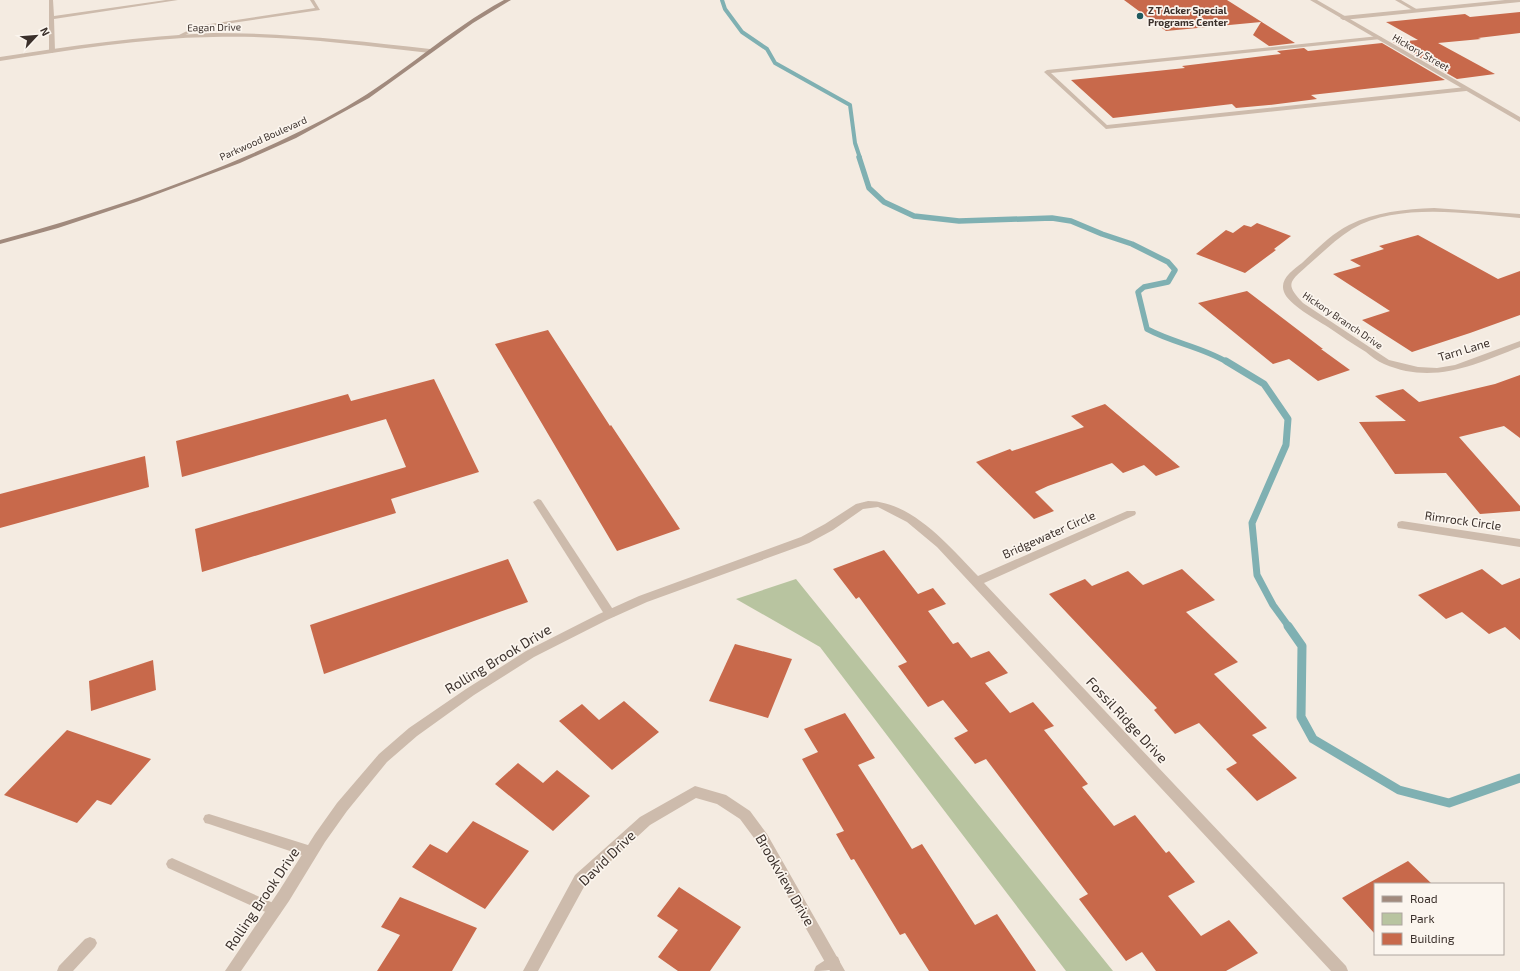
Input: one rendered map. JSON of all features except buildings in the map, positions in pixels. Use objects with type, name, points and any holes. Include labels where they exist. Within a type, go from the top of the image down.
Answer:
[{"type":"main road","name":"Parkwood Boulevard","points":[[0,242],[88,216],[151,195],[251,156],[334,116],[366,97],[392,81],[477,16],[508,0]]},
{"type":"street","name":"Hickory Street","points":[[1313,0],[1520,120]]},
{"type":"street","points":[[1343,18],[1517,1]]},
{"type":"street","name":"Eagan Drive","points":[[0,59],[123,40],[214,35],[296,38],[430,51]]},
{"type":"street","name":"Hickory Branch Drive","points":[[1414,369],[1386,362],[1300,305],[1288,292],[1287,284],[1291,276],[1338,236],[1351,228],[1390,214],[1431,211],[1520,216]]},
{"type":"street","name":"Tarn Lane","points":[[1414,369],[1445,370],[1520,344]]},
{"type":"street","name":"Rolling Brook Drive","points":[[232,971],[275,910],[311,852],[342,807],[383,758],[413,732],[470,692],[530,654],[610,614],[701,577],[794,544],[829,527],[860,506],[879,504]]},
{"type":"street","name":"Fossil Ridge Drive","points":[[879,504],[911,520],[926,531],[977,581],[1341,971]]},
{"type":"street","name":"Bridgewater Circle","points":[[977,581],[1131,514]]},
{"type":"street","name":"Rimrock Circle","points":[[1402,525],[1520,543]]},
{"type":"street","name":"David Drive","points":[[530,971],[580,880],[645,822],[695,792],[721,799]]},
{"type":"street","name":"Brookview Drive","points":[[721,799],[745,815],[762,838],[836,967]]},
{"type":"lane","points":[[51,0],[52,50]]},
{"type":"lane","points":[[52,18],[176,0]]},
{"type":"lane","points":[[178,37],[197,28],[318,9],[312,0]]},
{"type":"lane","points":[[1397,0],[1416,10]]},
{"type":"lane","points":[[1379,38],[1046,72],[1106,127],[1466,89]]},
{"type":"lane","points":[[538,502],[610,614]]},
{"type":"lane","points":[[209,819],[311,852]]},
{"type":"lane","points":[[172,864],[275,910]]},
{"type":"lane","points":[[64,971],[90,943]]},
{"type":"lane","points":[[821,971],[836,967]]},
{"type":"green space","points":[[796,579],[1113,971],[1066,971],[820,647],[736,599]]},
{"type":"waterway","points":[[722,0],[725,9],[742,32],[767,49],[775,63],[850,105],[855,143],[860,158]]},
{"type":"waterway","points":[[859,157],[869,188],[884,202],[914,216],[959,221],[1052,218],[1071,221],[1102,234],[1132,244],[1168,262],[1175,270],[1168,282],[1144,287],[1138,292],[1147,329],[1167,338],[1208,352],[1227,362]]},
{"type":"waterway","points":[[1226,361],[1264,384],[1288,419],[1286,445],[1252,523],[1257,575],[1273,605],[1289,627]]},
{"type":"waterway","points":[[1288,626],[1302,646],[1301,717],[1313,739],[1399,790],[1449,803],[1520,778]]},
{"type":"place","name":"Z T Acker Special Programs Center","points":[[1140,16]]}]
